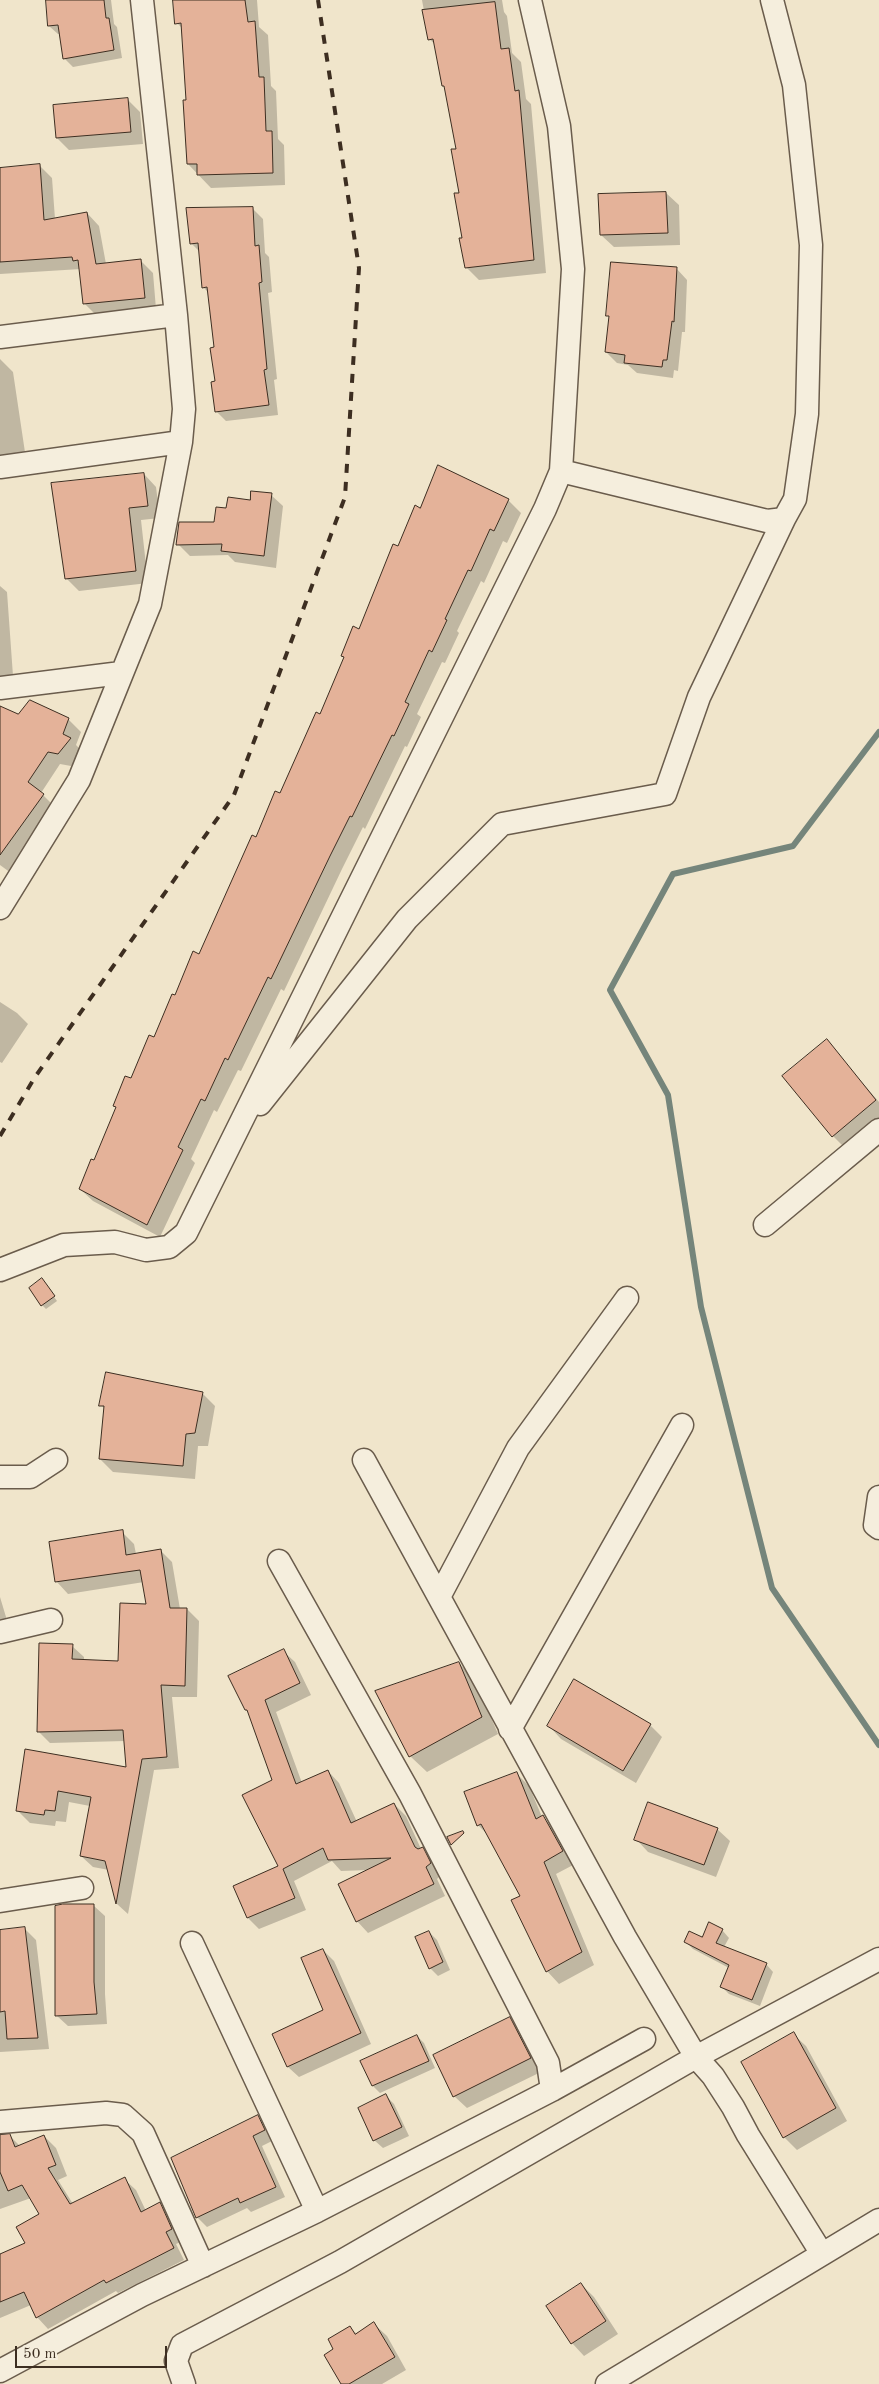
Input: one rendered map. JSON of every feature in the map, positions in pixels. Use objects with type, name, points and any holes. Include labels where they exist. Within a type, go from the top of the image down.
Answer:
[{"type":"street","points":[[0,908],[79,780],[150,604],[181,442],[184,409],[176,315],[142,0]]},
{"type":"street","points":[[0,1270],[64,1245],[115,1242],[146,1250],[169,1247],[186,1233],[545,509],[561,471],[573,269],[559,126],[530,0]]},
{"type":"street","points":[[233,1138],[407,919],[502,824],[664,794],[699,697],[795,498],[807,414],[811,245],[794,85],[772,0]]},
{"type":"street","points":[[0,337],[176,315]]},
{"type":"street","points":[[0,467],[181,442]]},
{"type":"street","points":[[561,471],[767,521],[784,519]]},
{"type":"street","points":[[0,688],[121,673]]},
{"type":"street","points":[[765,1225],[879,1130]]},
{"type":"street","points":[[438,1597],[518,1448],[627,1298]]},
{"type":"street","points":[[510,1729],[682,1425]]},
{"type":"street","points":[[0,1477],[30,1477],[56,1460]]},
{"type":"street","points":[[364,1460],[620,1929],[696,2057],[713,2076],[733,2107],[822,2254]]},
{"type":"street","points":[[879,1497],[875,1525],[879,1528]]},
{"type":"street","points":[[280,1560],[415,1802],[548,2063],[552,2090]]},
{"type":"street","points":[[0,1632],[51,1620]]},
{"type":"street","points":[[0,1900],[82,1888]]},
{"type":"street","points":[[192,1943],[317,2211]]},
{"type":"street","points":[[184,2384],[176,2361],[182,2345],[340,2262],[696,2057],[879,1959]]},
{"type":"street","points":[[0,2371],[142,2295],[317,2211],[552,2090],[644,2038]]},
{"type":"street","points":[[0,2122],[106,2114],[123,2115],[143,2132],[203,2266]]},
{"type":"street","points":[[607,2384],[879,2220]]},
{"type":"building","points":[[46,0],[104,0],[106,18],[109,18],[114,50],[63,59],[58,25],[48,26]]},
{"type":"building","points":[[173,0],[245,0],[248,22],[255,21],[259,77],[264,77],[266,131],[272,131],[273,173],[197,175],[197,164],[187,164],[183,100],[186,100],[181,23],[175,24]]},
{"type":"building","points":[[495,2],[501,49],[509,48],[515,91],[519,90],[534,260],[465,268],[459,238],[462,238],[454,193],[459,193],[451,149],[456,149],[433,39],[428,40],[422,10]]},
{"type":"building","points":[[128,98],[131,132],[56,138],[53,105]]},
{"type":"building","points":[[40,164],[44,220],[87,212],[96,264],[141,259],[145,298],[83,304],[78,260],[73,261],[72,257],[0,262],[0,168]]},
{"type":"building","points":[[666,192],[668,233],[600,235],[598,194]]},
{"type":"building","points":[[253,207],[255,246],[259,245],[262,282],[259,283],[267,369],[264,370],[269,405],[215,412],[211,382],[215,381],[210,348],[214,347],[207,287],[202,288],[198,243],[190,244],[186,208]]},
{"type":"building","points":[[611,262],[677,267],[674,322],[672,321],[667,360],[663,360],[662,367],[624,363],[625,355],[605,352],[609,316],[606,316]]},
{"type":"building","points":[[438,465],[509,499],[494,531],[490,529],[471,571],[468,570],[432,652],[429,650],[405,702],[409,704],[394,736],[392,735],[352,817],[350,816],[271,979],[268,977],[228,1060],[225,1058],[205,1101],[201,1099],[178,1147],[183,1150],[147,1225],[79,1189],[91,1159],[94,1160],[116,1107],[113,1106],[125,1076],[131,1078],[149,1035],[154,1037],[172,994],[175,995],[193,951],[199,954],[252,835],[256,837],[275,791],[280,793],[316,712],[320,714],[344,657],[341,656],[353,626],[359,629],[393,544],[398,546],[415,505],[420,508]]},
{"type":"building","points":[[144,473],[148,506],[129,508],[136,571],[65,579],[51,483]]},
{"type":"building","points":[[251,491],[272,493],[264,556],[221,551],[222,544],[176,545],[179,522],[214,522],[216,507],[226,508],[228,497],[250,500]]},
{"type":"building","points":[[30,700],[69,718],[63,734],[71,738],[58,754],[48,752],[28,782],[44,794],[0,855],[0,706],[18,714]]},
{"type":"building","points":[[827,1039],[876,1100],[832,1137],[782,1076]]},
{"type":"building","points":[[42,1278],[55,1296],[41,1306],[29,1288]]},
{"type":"building","points":[[106,1372],[203,1392],[195,1433],[186,1434],[183,1466],[99,1459],[104,1406],[99,1406]]},
{"type":"building","points":[[123,1530],[126,1555],[161,1549],[170,1608],[187,1608],[185,1686],[161,1685],[167,1757],[142,1759],[116,1904],[105,1861],[80,1856],[91,1797],[58,1791],[55,1811],[45,1810],[44,1815],[16,1811],[25,1749],[126,1767],[123,1730],[37,1732],[39,1643],[73,1644],[72,1659],[118,1661],[120,1603],[146,1604],[140,1570],[55,1582],[49,1542]]},
{"type":"building","points":[[284,1649],[300,1683],[265,1700],[296,1784],[328,1770],[351,1823],[394,1803],[415,1847],[418,1849],[423,1847],[431,1863],[426,1867],[434,1884],[356,1922],[338,1884],[391,1858],[328,1860],[323,1848],[283,1869],[295,1898],[247,1918],[233,1886],[278,1866],[242,1795],[272,1780],[247,1710],[245,1710],[228,1676]]},
{"type":"building","points":[[459,1662],[482,1717],[409,1757],[375,1691]]},
{"type":"building","points":[[574,1679],[651,1724],[623,1771],[547,1726]]},
{"type":"building","points":[[517,1772],[536,1819],[543,1815],[563,1851],[544,1862],[582,1952],[546,1972],[511,1900],[520,1896],[481,1824],[477,1826],[464,1792]]},
{"type":"building","points":[[648,1802],[718,1828],[704,1865],[634,1840]]},
{"type":"building","points":[[463,1831],[464,1833],[451,1845],[447,1837]]},
{"type":"building","points":[[63,1904],[94,1904],[94,1982],[97,2014],[55,2016],[55,1906]]},
{"type":"building","points":[[709,1922],[723,1929],[716,1943],[767,1963],[752,2000],[720,1987],[729,1965],[684,1942],[689,1931],[702,1937]]},
{"type":"building","points":[[25,1927],[38,2038],[7,2039],[5,2011],[0,2012],[0,1930]]},
{"type":"building","points":[[429,1931],[443,1962],[429,1969],[415,1937]]},
{"type":"building","points":[[323,1949],[361,2033],[287,2067],[272,2034],[323,2010],[301,1958]]},
{"type":"building","points":[[510,2017],[531,2058],[453,2097],[433,2055]]},
{"type":"building","points":[[794,2032],[836,2108],[783,2138],[741,2062]]},
{"type":"building","points":[[417,2035],[429,2061],[372,2086],[360,2061]]},
{"type":"building","points":[[386,2094],[402,2127],[373,2141],[358,2108]]},
{"type":"building","points":[[258,2115],[265,2130],[253,2136],[276,2187],[240,2203],[238,2198],[196,2218],[171,2158]]},
{"type":"building","points":[[10,2134],[15,2147],[44,2135],[56,2165],[48,2168],[70,2204],[125,2177],[141,2212],[160,2202],[172,2229],[166,2232],[174,2248],[106,2283],[104,2280],[36,2318],[24,2292],[0,2302],[0,2254],[25,2243],[16,2227],[39,2214],[22,2185],[8,2191],[0,2172],[0,2135]]},
{"type":"building","points":[[581,2283],[606,2321],[571,2344],[546,2306]]},
{"type":"building","points":[[374,2322],[395,2357],[349,2384],[341,2384],[324,2355],[333,2349],[328,2339],[350,2326],[355,2334]]},
{"type":"waterway","points":[[879,732],[793,846],[673,874],[610,990],[668,1095],[701,1307],[772,1588],[879,1745]]},
{"type":"railway","points":[[0,1136],[35,1077],[234,795],[345,497],[359,268],[318,0]]}]
